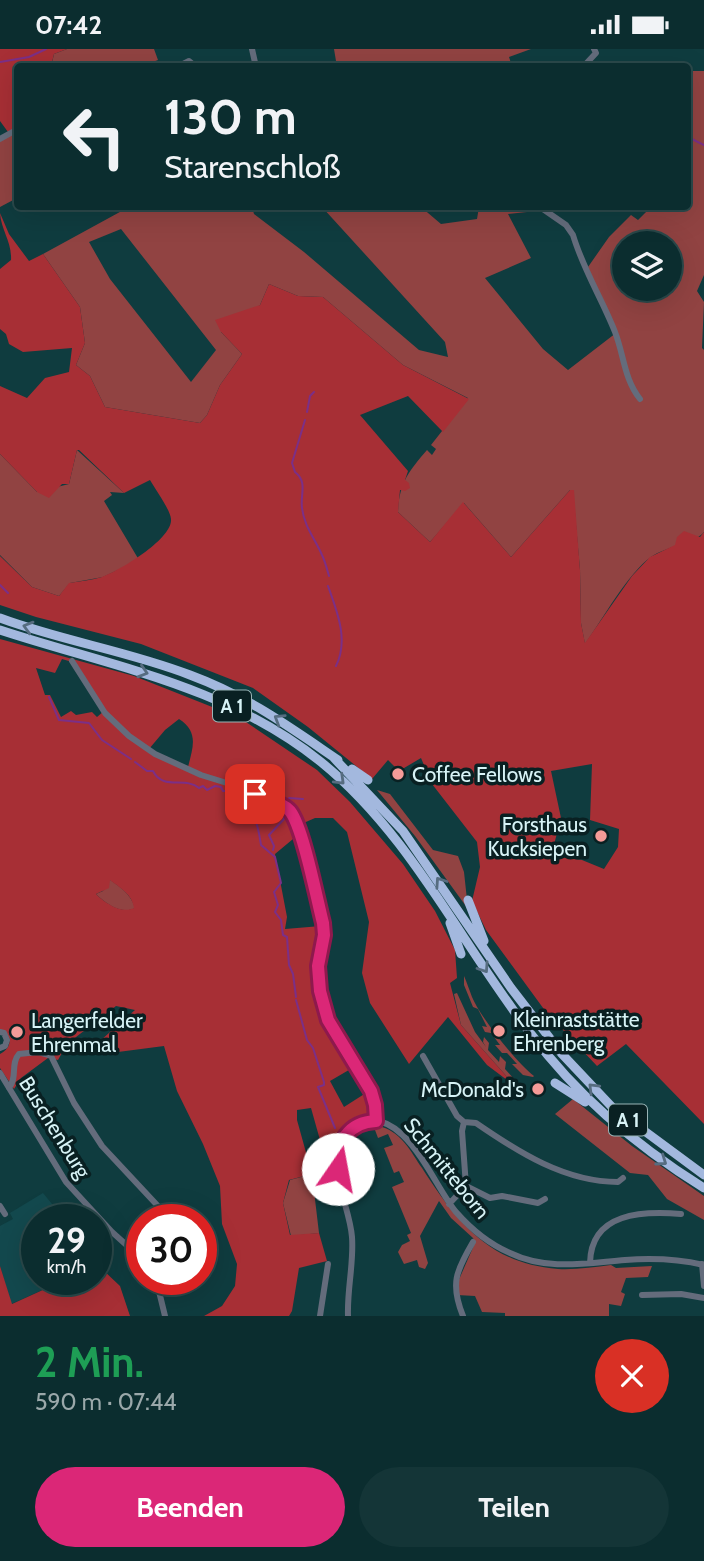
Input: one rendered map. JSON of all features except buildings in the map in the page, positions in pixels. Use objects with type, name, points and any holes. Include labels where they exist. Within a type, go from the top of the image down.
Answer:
[{"type":"highway","name":"A 1","points":[[0,618],[165,667],[215,685],[271,714],[334,758],[403,831],[534,1020],[586,1081],[640,1130],[704,1175]]},
{"type":"highway","name":"A 1","points":[[0,630],[54,647],[75,657],[155,675],[204,693],[245,712],[322,763],[371,811],[402,849],[531,1035],[554,1063],[607,1117],[644,1148],[704,1188]]},
{"type":"highway","points":[[334,758],[368,780]]},
{"type":"highway","points":[[468,899],[491,959]]},
{"type":"highway","points":[[446,911],[461,954]]},
{"type":"highway","points":[[555,1083],[607,1117]]},
{"type":"street","points":[[587,63],[596,53],[594,49]]},
{"type":"street","points":[[550,210],[573,235],[616,334],[625,373],[640,399]]},
{"type":"street","points":[[75,657],[105,713],[128,736],[155,754],[201,775],[243,788],[290,811],[298,827],[323,923],[324,935],[318,977],[328,1020],[371,1091],[376,1121]]},
{"type":"street","points":[[0,1033],[4,1034],[7,1040],[5,1046],[0,1048]]},
{"type":"street","points":[[9,1088],[14,1082],[14,1060],[19,1054],[38,1052],[51,1056],[74,1103],[102,1146],[157,1204]]},
{"type":"street","points":[[423,1056],[457,1116],[464,1122],[476,1123],[513,1149],[545,1165],[596,1181],[618,1182],[623,1178]]},
{"type":"street","name":"Buschenburg","points":[[0,1073],[66,1182],[126,1245]]},
{"type":"street","name":"Schmitteborn","points":[[348,1316],[352,1239],[338,1169],[338,1153],[341,1142],[350,1129],[359,1124],[376,1121],[390,1124],[402,1133],[449,1204],[478,1234],[511,1254],[552,1265],[652,1259],[703,1265]]},
{"type":"street","points":[[449,1204],[466,1186],[462,1131],[464,1122]]},
{"type":"street","points":[[466,1186],[490,1198],[502,1196],[538,1203],[545,1199]]},
{"type":"street","points":[[0,1206],[5,1214]]},
{"type":"street","points":[[590,1263],[593,1241],[616,1221],[639,1213],[681,1214]]},
{"type":"street","points":[[463,1316],[455,1294],[455,1284],[473,1242]]},
{"type":"street","points":[[320,1316],[328,1264]]},
{"type":"street","points":[[703,1265],[704,1286]]},
{"type":"street","points":[[642,1295],[650,1297],[671,1294],[704,1298]]},
{"type":"street","points":[[160,1295],[165,1316]]},
{"type":"shaded area","points":[[0,49],[67,49],[54,54],[52,63],[14,63],[14,130],[8,132],[0,121]]},
{"type":"shaded area","points":[[67,49],[154,49],[158,60],[150,63],[52,63],[54,54]]},
{"type":"shaded area","points":[[334,49],[531,49],[509,57],[511,63],[336,63]]},
{"type":"shaded area","points":[[691,71],[704,71],[704,275],[697,291],[704,302],[704,532],[642,564],[624,585],[585,644],[581,623],[580,570],[573,490],[570,490],[511,557],[464,503],[430,542],[398,512],[400,493],[410,471],[427,450],[432,455],[436,449],[431,445],[468,398],[403,365],[323,297],[298,296],[269,284],[260,305],[221,332],[242,354],[220,385],[207,415],[200,423],[105,407],[90,376],[76,365],[85,343],[80,307],[43,254],[124,210],[253,210],[254,214],[304,252],[419,350],[448,357],[445,342],[325,210],[425,210],[441,224],[477,219],[478,210],[527,210],[508,214],[531,258],[485,278],[543,349],[568,370],[616,333],[588,267],[612,234],[612,301],[682,301],[682,231],[615,231],[631,215],[638,220],[648,210],[691,210]],"holes":[[[121,229],[216,350],[191,382],[110,279],[89,242]]]},
{"type":"shaded area","points":[[14,133],[14,200],[0,207],[0,141]]},
{"type":"shaded area","points":[[0,213],[9,234],[29,261],[43,254],[80,307],[85,343],[76,365],[90,376],[105,407],[200,423],[207,415],[220,385],[242,354],[221,332],[215,320],[260,305],[269,284],[298,296],[323,297],[403,365],[469,399],[443,432],[408,396],[360,415],[408,471],[405,480],[410,488],[400,490],[398,512],[430,542],[463,502],[511,557],[570,490],[574,490],[581,623],[585,643],[632,576],[650,557],[675,545],[677,537],[684,531],[700,537],[704,532],[704,1124],[626,1044],[597,1066],[546,1012],[486,930],[472,901],[480,867],[477,842],[432,784],[421,758],[399,771],[388,760],[372,779],[308,727],[253,688],[141,644],[0,605],[0,556],[32,587],[59,596],[69,583],[102,577],[144,553],[163,536],[171,519],[150,480],[124,493],[79,450],[69,484],[62,484],[49,498],[37,492],[0,454],[0,386],[27,398],[45,378],[69,372],[72,348],[23,352],[9,344],[6,334],[0,329],[0,269],[11,260],[10,247]],"holes":[[[592,764],[590,820],[619,829],[618,847],[604,869],[582,860],[551,856],[561,818],[551,771]]]},
{"type":"shaded area","points":[[77,450],[124,493],[110,492],[112,495],[104,501],[139,560],[103,577],[70,583],[59,596],[32,587],[0,555],[0,454],[37,492],[69,484]]},
{"type":"shaded area","points":[[0,639],[134,676],[240,718],[317,770],[350,802],[403,864],[435,911],[455,950],[457,978],[450,983],[461,1025],[515,1086],[487,1065],[448,1017],[409,1064],[370,1003],[362,973],[369,922],[347,832],[333,818],[315,818],[299,825],[299,834],[275,854],[287,917],[285,929],[321,926],[317,962],[320,1000],[354,1067],[330,1081],[344,1107],[369,1091],[373,1110],[345,1128],[333,1152],[320,1140],[311,1108],[297,1110],[297,1120],[312,1174],[289,1180],[283,1203],[290,1235],[319,1233],[327,1261],[299,1268],[289,1316],[204,1316],[222,1306],[235,1286],[237,1264],[222,1224],[220,1186],[177,1091],[164,1046],[95,1055],[92,1048],[135,1010],[116,1006],[67,1044],[58,1060],[48,1058],[21,1078],[14,1089],[0,1068],[0,1054],[8,1047],[9,1037],[0,1031]],"holes":[[[62,659],[72,662],[104,711],[97,717],[92,712],[76,715],[71,711],[61,717],[50,695],[45,695],[36,668],[55,673]],[[179,719],[190,729],[193,740],[188,767],[149,749],[165,730]],[[110,880],[128,895],[134,908],[124,910],[114,907],[96,894],[109,888]]]},
{"type":"shaded area","points":[[377,790],[390,794],[433,850],[458,856],[464,872],[468,909],[415,836]]},
{"type":"shaded area","points":[[109,879],[128,895],[135,908],[120,909],[109,905],[96,894],[103,891]]},
{"type":"shaded area","points":[[464,976],[483,1016],[508,1050],[533,1077],[523,1075],[512,1064],[517,1064],[507,1053],[502,1053],[495,1045],[500,1045],[491,1033],[485,1032],[482,1026],[487,1027],[478,1009],[473,1007],[464,985]]},
{"type":"shaded area","points":[[457,993],[475,1032],[486,1047],[484,1037],[489,1043],[488,1050],[499,1062],[500,1056],[506,1062],[505,1069],[515,1080],[515,1086],[461,1025],[454,994]]},
{"type":"shaded area","points":[[573,1099],[632,1146],[704,1196],[704,1220],[667,1199],[648,1175],[630,1173],[555,1114]]},
{"type":"shaded area","points":[[382,1127],[401,1138],[462,1222],[494,1249],[512,1259],[558,1269],[611,1265],[616,1268],[652,1266],[648,1277],[626,1278],[621,1292],[625,1294],[621,1306],[609,1304],[609,1316],[505,1316],[505,1313],[482,1312],[475,1296],[457,1295],[457,1284],[475,1243],[439,1201],[420,1236],[428,1263],[425,1269],[419,1267],[417,1260],[404,1264],[398,1252],[402,1245],[410,1241],[407,1235],[411,1233],[392,1187],[404,1182],[399,1171],[394,1173],[384,1148],[393,1145],[388,1134],[378,1138],[375,1130]]},
{"type":"shaded area","points":[[312,1174],[319,1233],[291,1236],[283,1203],[290,1180]]},
{"type":"shaded area","points":[[43,1193],[52,1204],[25,1204]]},
{"type":"shaded area","points":[[21,1206],[21,1295],[31,1295],[11,1304],[0,1266],[0,1226],[13,1219],[10,1213]]},
{"type":"shaded area","points":[[0,1266],[12,1304],[32,1295],[112,1295],[112,1278],[120,1286],[130,1316],[0,1316]]},
{"type":"waterway","points":[[0,62],[29,57],[46,49]]},
{"type":"waterway","points":[[691,138],[704,145]]},
{"type":"waterway","points":[[307,412],[310,396],[314,392]]},
{"type":"waterway","points":[[305,420],[292,463],[302,484],[305,521],[329,576]]},
{"type":"waterway","points":[[0,585],[8,593]]},
{"type":"waterway","points":[[328,586],[342,636],[336,666]]},
{"type":"waterway","points":[[49,697],[59,720],[89,723],[102,740],[131,759]]},
{"type":"waterway","points":[[135,762],[168,782],[187,783],[199,788],[203,786],[207,790],[215,786],[221,787],[223,791],[234,795],[235,803],[252,813],[261,845],[275,857],[281,883],[274,892],[278,905],[275,912],[281,920],[283,935],[287,937],[289,965],[296,997]]},
{"type":"waterway","points":[[286,803],[289,798],[303,799]]},
{"type":"waterway","points":[[273,850],[269,835],[284,819],[283,810]]},
{"type":"waterway","points":[[296,1000],[307,1040],[313,1048],[324,1082],[324,1085],[318,1087],[335,1128]]},
{"type":"place","name":"Coffee Fellows","points":[[398,774]]},
{"type":"place","name":"Forsthaus Kucksiepen","points":[[601,836]]},
{"type":"place","name":"Kleinraststätte Ehrenberg","points":[[499,1031]]},
{"type":"place","name":"Langerfelder Ehrenmal","points":[[17,1032]]},
{"type":"place","name":"McDonald's","points":[[538,1089]]},
{"type":"route","points":[[255,794],[284,806],[290,811],[298,827],[323,923],[324,935],[318,977],[328,1020],[374,1098],[376,1121],[359,1124],[350,1129],[341,1142],[338,1169]]}]
